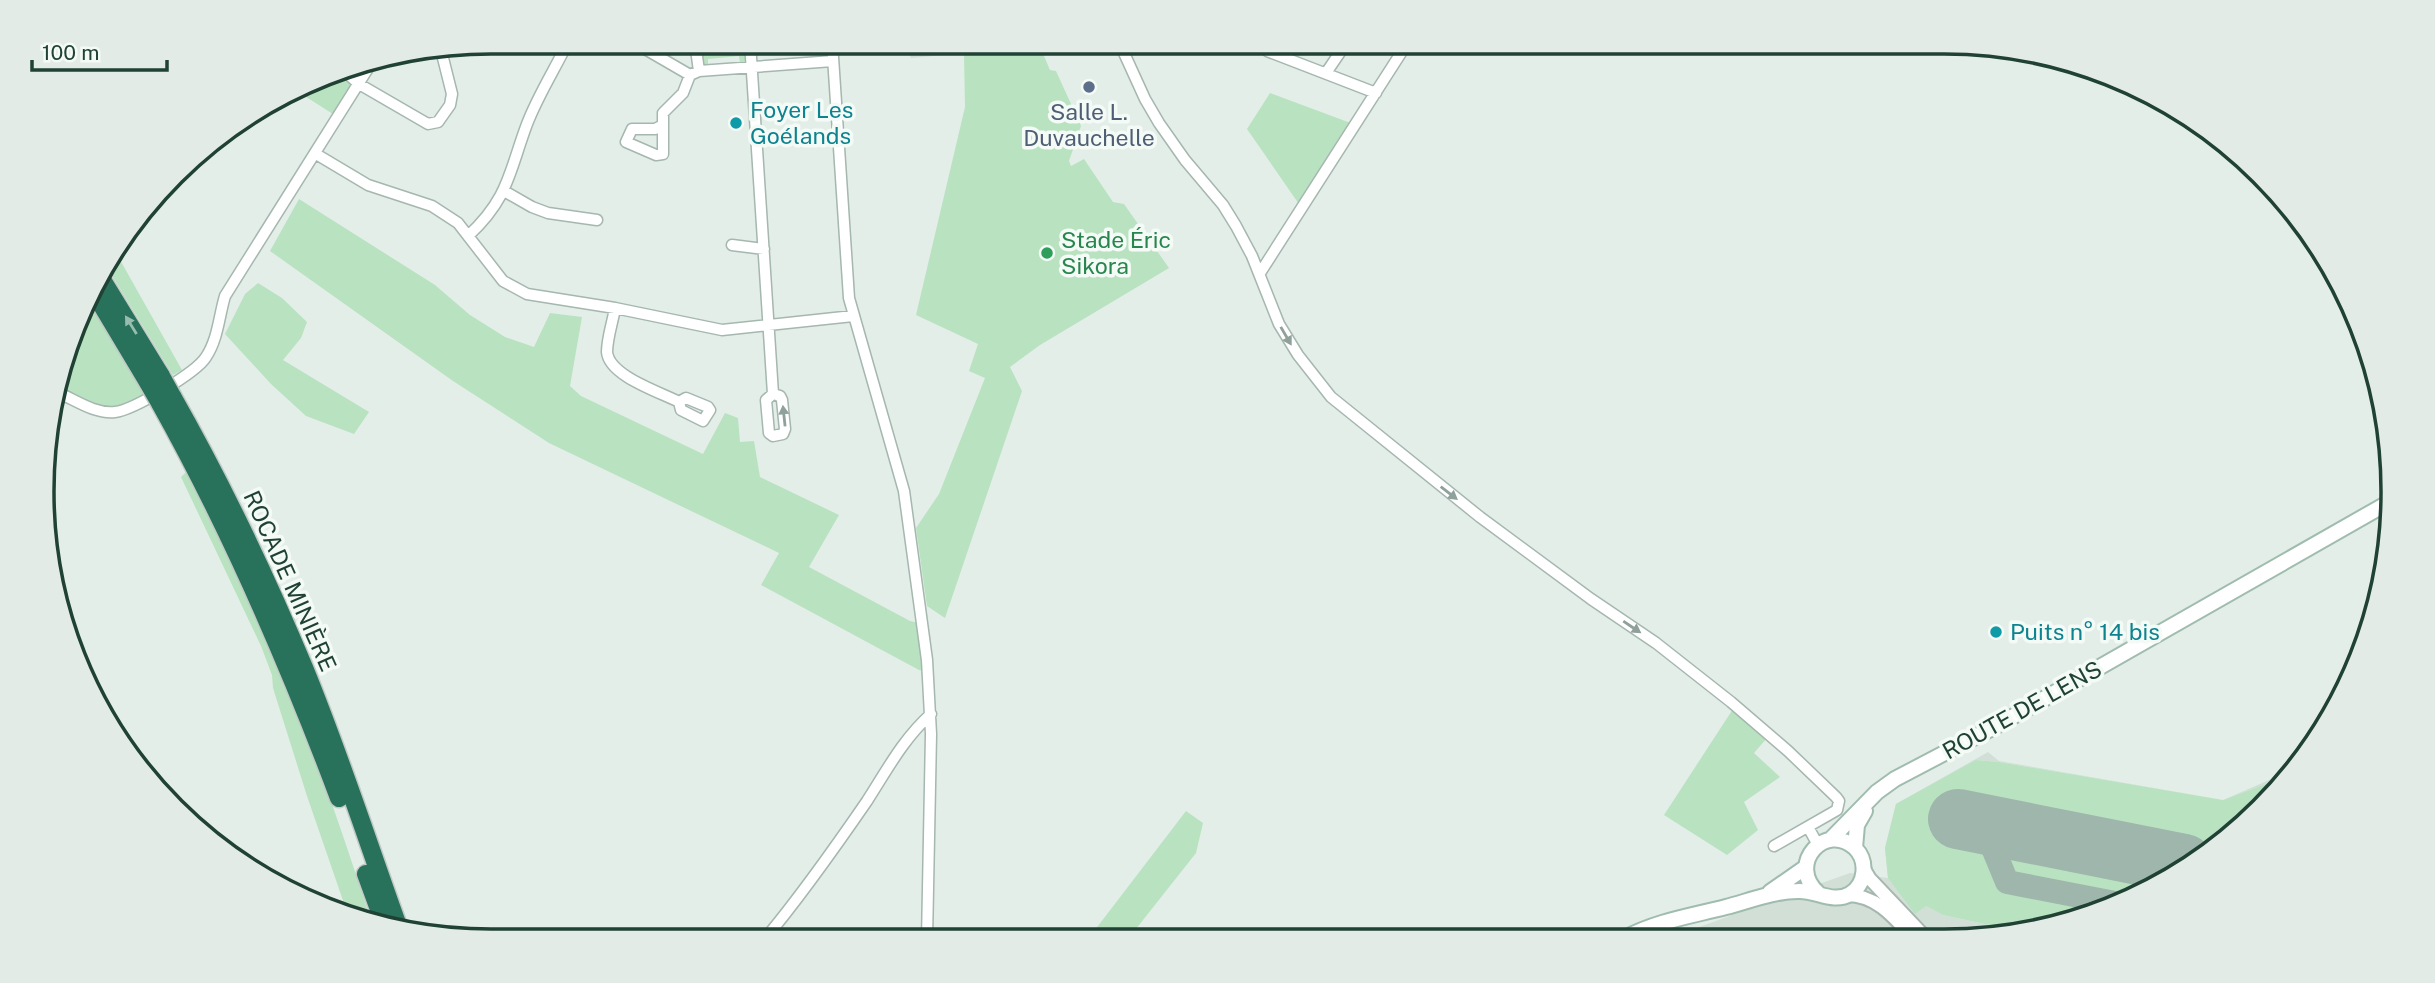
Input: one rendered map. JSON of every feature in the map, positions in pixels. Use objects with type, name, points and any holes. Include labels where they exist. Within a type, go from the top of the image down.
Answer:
[{"type":"highway","name":"ROCADE MINIÈRE","points":[[105,287],[155,380],[243,531],[305,671],[395,918]]},
{"type":"highway","name":"ROCADE MINIÈRE","points":[[99,299],[155,380]]},
{"type":"highway","name":"ROCADE MINIÈRE","points":[[166,399],[273,631],[318,741],[381,915]]},
{"type":"main road","name":"ROUTE DE LENS","points":[[1824,843],[1877,792],[1895,779],[1998,725],[2380,507]]},
{"type":"main road","name":"ROUTE DE LENS","points":[[1856,848],[1857,825],[1877,792]]},
{"type":"main road","points":[[1646,929],[1664,921],[1798,891],[1832,898],[1847,895],[1860,883],[1864,869],[1856,848],[1848,843],[1824,843],[1808,859],[1806,867],[1809,882],[1818,893]]},
{"type":"main road","points":[[1758,898],[1776,889],[1806,867]]},
{"type":"street","points":[[468,236],[505,191],[527,124],[562,54]]},
{"type":"street","points":[[657,54],[695,73],[833,61]]},
{"type":"street","points":[[662,126],[663,113],[683,93],[695,73],[695,54]]},
{"type":"street","points":[[751,54],[773,394]]},
{"type":"street","points":[[833,54],[846,274],[853,316],[904,491],[923,619],[931,714],[927,929]]},
{"type":"street","points":[[1124,54],[1159,122],[1236,226],[1285,334],[1331,397],[1480,517],[1656,643],[1772,738],[1839,801],[1837,810],[1774,846]]},
{"type":"street","points":[[1275,54],[1376,93]]},
{"type":"street","points":[[1326,73],[1339,54]]},
{"type":"street","points":[[1259,273],[1400,54]]},
{"type":"street","points":[[352,77],[428,124],[438,122],[450,105],[452,94],[443,57]]},
{"type":"street","points":[[65,396],[91,409],[114,412],[135,404],[192,373],[205,360],[211,349],[225,296],[365,73]]},
{"type":"street","points":[[316,153],[368,185],[432,206],[458,223],[503,281],[517,289],[547,298],[615,307],[722,330],[853,316]]},
{"type":"street","points":[[505,191],[548,213],[597,220]]},
{"type":"street","points":[[732,245],[764,249]]},
{"type":"street","points":[[615,307],[607,352],[611,365],[622,374],[679,402]]},
{"type":"street","points":[[773,929],[838,842],[900,747],[931,714]]},
{"type":"street","points":[[1808,827],[1824,843]]},
{"type":"street","points":[[1864,869],[1877,887],[1917,929]]},
{"type":"street","points":[[1847,895],[1870,898],[1904,929]]},
{"type":"shaded area","points":[[909,54],[957,54],[911,58]]},
{"type":"shaded area","points":[[1988,752],[1999,761],[2223,800],[1976,760],[1926,906],[1943,915],[1993,926],[1943,929],[1694,929],[1850,873],[1888,878],[1885,848],[1896,804]]},
{"type":"shaded area","points":[[2274,778],[2270,782],[2223,800]]},
{"type":"green space","points":[[701,54],[746,54],[743,64],[740,64],[739,56],[708,59],[708,67],[701,62]]},
{"type":"green space","points":[[964,54],[1043,54],[1050,70],[1056,71],[1081,126],[1069,161],[1071,166],[1084,159],[1113,202],[1124,204],[1169,268],[1040,345],[1010,367],[1022,391],[945,618],[927,606],[916,528],[939,494],[985,378],[969,371],[978,344],[916,315],[965,107]]},
{"type":"green space","points":[[365,73],[336,116],[305,96]]},
{"type":"green space","points":[[1270,93],[1356,125],[1301,207],[1247,129]]},
{"type":"green space","points":[[299,199],[435,285],[470,315],[505,337],[534,347],[550,313],[582,317],[570,386],[581,396],[703,454],[725,413],[738,418],[740,442],[754,441],[760,477],[839,515],[809,567],[910,621],[923,624],[929,673],[761,585],[779,553],[549,443],[453,381],[270,251]]},
{"type":"green space","points":[[121,261],[182,370],[173,375],[112,275]]},
{"type":"green space","points":[[258,283],[282,298],[307,322],[301,338],[283,360],[369,412],[354,434],[306,416],[271,384],[225,334],[245,294]]},
{"type":"green space","points":[[94,309],[145,395],[111,407],[84,401],[66,393],[77,351]]},
{"type":"green space","points":[[187,471],[267,636],[330,798],[368,911],[344,903],[307,796],[261,646],[181,477]]},
{"type":"green space","points":[[1733,709],[1767,738],[1754,753],[1780,777],[1744,802],[1758,830],[1727,855],[1664,815]]},
{"type":"green space","points":[[1976,760],[2223,800],[2270,782],[2253,801],[2210,838],[2137,884],[2057,914],[1993,926],[1943,915],[1926,906],[1915,914],[1888,878],[1885,848],[1896,804]]},
{"type":"green space","points":[[1186,811],[1203,823],[1196,853],[1136,929],[1096,929]]},
{"type":"taxiway","points":[[1983,824],[2007,882],[2099,900]]},
{"type":"runway","points":[[1958,819],[2175,862]]},
{"type":"place","name":"Salle L. Duvauchelle","points":[[1089,87]]},
{"type":"place","name":"Foyer Les Goélands","points":[[736,123]]},
{"type":"place","name":"Stade Éric Sikora","points":[[1047,253]]},
{"type":"place","name":"Puits n° 14 bis","points":[[1996,632]]}]
